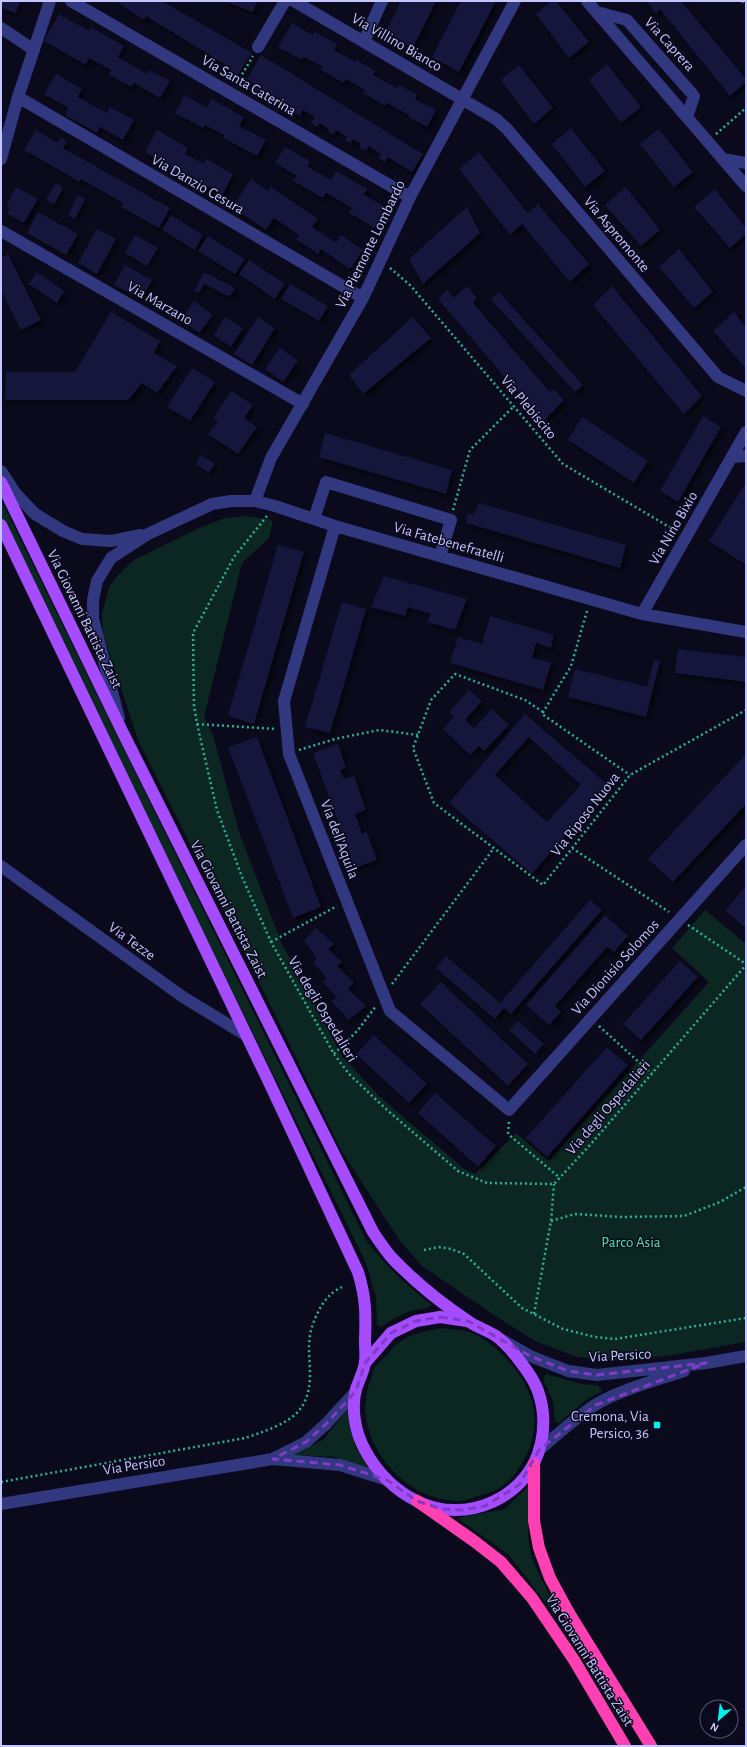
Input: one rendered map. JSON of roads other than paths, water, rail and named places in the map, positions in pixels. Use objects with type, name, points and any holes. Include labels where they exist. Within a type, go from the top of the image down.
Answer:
[{"type":"highway","name":"Via Giovanni Battista Zaist","points":[[534,1464],[534,1521],[539,1548],[550,1578],[569,1613],[651,1746]]},
{"type":"highway","name":"Via Giovanni Battista Zaist","points":[[417,1501],[501,1562],[532,1598],[574,1660],[625,1746]]},
{"type":"main road","name":"Via Giovanni Battista Zaist","points":[[1,482],[123,733],[373,1232],[391,1257],[423,1287],[468,1321],[496,1336],[521,1363],[538,1390],[544,1416],[544,1430],[540,1450],[534,1464],[519,1485],[504,1496],[485,1506],[463,1510],[442,1509],[417,1501],[387,1480],[365,1450],[353,1411],[356,1391],[365,1363],[366,1310],[364,1293],[358,1272],[247,1036],[1,525]]},
{"type":"main road","name":"Via Giovanni Battista Zaist","points":[[365,1363],[391,1333],[416,1321],[440,1317],[468,1321]]},
{"type":"street","points":[[1,159],[18,97],[50,1]]},
{"type":"street","name":"Via Santa Caterina","points":[[71,1],[410,197]]},
{"type":"street","points":[[258,47],[285,1]]},
{"type":"street","name":"Via Villino Bianco","points":[[294,1],[463,99]]},
{"type":"street","points":[[364,42],[382,1]]},
{"type":"street","name":"Via Piemonte Lombardo","points":[[255,501],[270,458],[303,404],[363,298],[410,197],[515,1]]},
{"type":"street","points":[[587,1],[746,186]]},
{"type":"street","name":"Via Caprera","points":[[597,12],[627,20],[694,96],[687,117]]},
{"type":"street","points":[[1,28],[34,50]]},
{"type":"street","name":"Via Danzio Cesura","points":[[18,97],[363,298]]},
{"type":"street","name":"Via Aspromonte","points":[[463,99],[496,119],[507,130],[718,376],[746,392]]},
{"type":"street","points":[[723,159],[746,163]]},
{"type":"street","name":"Via Marzano","points":[[1,231],[303,404]]},
{"type":"street","name":"Via Nino Bixio","points":[[642,614],[746,432]]},
{"type":"street","points":[[732,457],[746,456]]},
{"type":"street","name":"Via Fatebenefratelli","points":[[1,471],[16,494],[35,514],[63,531],[82,539],[110,541],[148,534]]},
{"type":"street","points":[[314,519],[326,482],[451,520],[440,556]]},
{"type":"street","name":"Via Fatebenefratelli","points":[[123,733],[93,619],[93,600],[97,582],[111,558],[148,534],[212,504],[255,501],[336,526],[642,614],[746,632]]},
{"type":"street","name":"Via dell'Aquila","points":[[336,526],[284,701],[289,754],[390,1011],[509,1110]]},
{"type":"street","name":"Via Dionisio Solomos","points":[[509,1110],[746,845]]},
{"type":"street","name":"Via Tezze","points":[[1,866],[183,997],[247,1036]]},
{"type":"street","name":"Via Persico","points":[[496,1336],[530,1356],[568,1371],[597,1375],[706,1363],[746,1356]]},
{"type":"street","name":"Via Persico","points":[[540,1450],[570,1424],[596,1405],[626,1391],[706,1363]]},
{"type":"street","name":"Via Persico","points":[[273,1459],[306,1442],[326,1424],[356,1391]]},
{"type":"street","name":"Via Persico","points":[[1,1504],[273,1459],[309,1461],[340,1466],[387,1480]]},
{"type":"place","name":"Cremona, Via Persico, 36","points":[[657,1425]]},
{"type":"park label","name":"Parco Asia","points":[[631,1242]]}]
